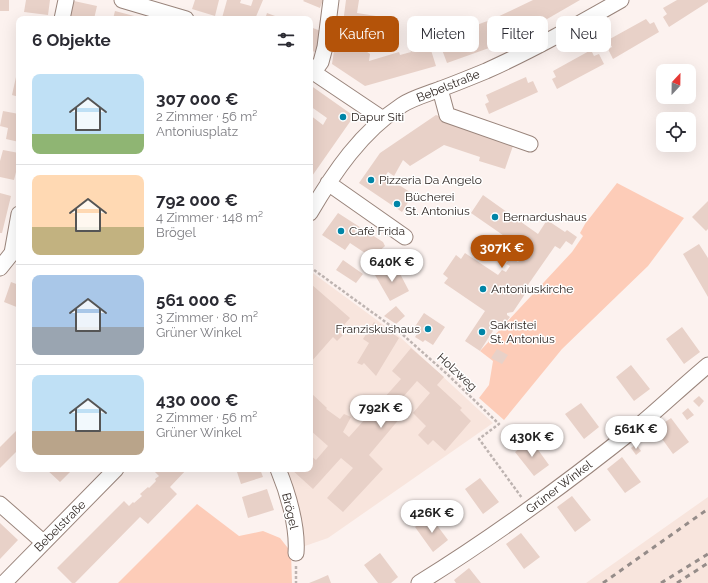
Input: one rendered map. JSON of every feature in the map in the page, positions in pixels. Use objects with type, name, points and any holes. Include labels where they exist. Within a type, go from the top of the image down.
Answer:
[{"type":"street","points":[[63,16],[66,0]]},
{"type":"street","points":[[122,0],[176,16]]},
{"type":"street","points":[[313,71],[321,62],[325,47],[331,0]]},
{"type":"street","name":"Bebelstraße","points":[[313,208],[328,184],[358,143],[383,119],[404,104],[486,71],[531,50],[621,0]]},
{"type":"street","points":[[313,73],[383,119]]},
{"type":"street","points":[[440,89],[447,115],[530,144]]},
{"type":"street","points":[[328,184],[405,237]]},
{"type":"street","points":[[0,268],[16,254]]},
{"type":"street","name":"Grüner Winkel","points":[[419,583],[530,509],[585,468],[638,426],[708,365]]},
{"type":"street","name":"Bebelstraße","points":[[4,583],[113,472]]},
{"type":"street","name":"Brögel","points":[[279,472],[293,519],[297,542],[296,553]]},
{"type":"street","points":[[0,504],[43,542]]},
{"type":"path","name":"Holzweg","points":[[313,269],[402,334],[447,374],[499,424],[479,439],[530,509]]},
{"type":"shaded area","points":[[617,183],[684,218],[648,266],[562,349],[504,420],[479,398],[489,385],[493,361],[480,351],[572,252],[583,236],[580,233],[585,224]]},
{"type":"shaded area","points":[[313,273],[400,337],[493,423],[328,538],[302,547],[285,472],[313,472]]},
{"type":"shaded area","points":[[708,497],[708,583],[586,583]]},
{"type":"shaded area","points":[[197,504],[239,536],[263,531],[280,538],[291,552],[292,583],[118,583]]},
{"type":"building","points":[[0,0],[9,0],[9,11],[0,11]]},
{"type":"building","points":[[26,0],[50,0],[48,15],[24,12]]},
{"type":"building","points":[[195,0],[219,0],[215,16],[192,9]]},
{"type":"building","points":[[227,0],[241,0],[240,3],[251,6],[253,0],[263,0],[256,16],[223,16]]},
{"type":"building","points":[[323,0],[320,8],[303,1]]},
{"type":"building","points":[[346,0],[359,0],[357,13],[376,16],[344,16]]},
{"type":"building","points":[[533,0],[580,0],[548,18],[548,16],[499,16]]},
{"type":"building","points":[[677,0],[708,0],[708,2],[669,27],[663,17],[667,14],[663,8]]},
{"type":"building","points":[[74,1],[97,6],[95,16],[71,16]]},
{"type":"building","points":[[115,11],[134,16],[114,16]]},
{"type":"building","points":[[267,13],[275,16],[266,16]]},
{"type":"building","points":[[646,19],[650,24],[654,22],[659,32],[613,59],[610,52],[611,52],[612,47],[611,38]]},
{"type":"building","points":[[487,21],[487,49],[479,52],[479,24]]},
{"type":"building","points":[[313,28],[321,31],[318,40],[320,40],[315,52],[313,51]]},
{"type":"building","points":[[334,52],[367,52],[370,54],[369,61],[399,52],[400,55],[411,52],[432,52],[436,66],[365,86],[332,64]]},
{"type":"building","points":[[443,52],[478,52],[447,63]]},
{"type":"building","points":[[587,52],[592,52],[594,56],[599,54],[604,64],[557,89],[552,79],[556,77],[553,71]]},
{"type":"building","points":[[16,77],[16,96],[12,95]]},
{"type":"building","points":[[526,77],[528,83],[533,81],[538,92],[489,114],[485,104],[489,102],[486,95]]},
{"type":"building","points":[[313,87],[354,116],[313,175],[313,117],[323,125],[327,118],[313,108]]},
{"type":"building","points":[[3,111],[16,113],[16,141],[6,139],[8,128],[0,126]]},
{"type":"building","points":[[436,115],[514,143],[505,169],[479,161],[480,157],[444,145],[410,166],[403,160],[394,176],[388,172],[385,176],[413,194],[402,212],[359,183],[380,153]]},
{"type":"building","points":[[3,150],[16,152],[16,172],[14,180],[0,177],[0,161]]},
{"type":"building","points":[[0,193],[11,196],[2,233],[0,233]]},
{"type":"building","points":[[483,195],[538,234],[547,220],[565,232],[567,230],[577,237],[572,245],[566,241],[560,249],[555,246],[523,292],[525,294],[513,312],[507,313],[510,317],[503,326],[498,323],[480,351],[465,341],[485,311],[444,283],[448,278],[443,274],[456,255],[461,259],[465,253],[498,275],[502,270],[506,272],[510,266],[506,264],[511,257],[518,262],[526,251],[471,213]]},
{"type":"building","points":[[708,201],[708,229],[706,231],[692,217]]},
{"type":"building","points":[[338,213],[383,242],[385,246],[375,255],[370,263],[362,258],[365,253],[350,243],[345,250],[322,235]]},
{"type":"building","points":[[699,244],[708,258],[708,297],[683,254]]},
{"type":"building","points":[[343,260],[363,274],[356,283],[336,270]]},
{"type":"building","points":[[395,264],[409,291],[390,301],[375,275]]},
{"type":"building","points":[[11,282],[16,284],[16,307],[4,302]]},
{"type":"building","points":[[313,286],[350,318],[338,332],[343,335],[337,341],[333,337],[313,360]]},
{"type":"building","points":[[396,306],[405,316],[396,324],[384,316]]},
{"type":"building","name":"Franziskushaus","points":[[424,313],[445,327],[433,345],[425,340],[423,342],[415,337],[417,334],[412,331]]},
{"type":"building","points":[[374,322],[379,326],[380,324],[399,338],[376,376],[364,363],[362,365],[357,363],[369,343],[363,339]]},
{"type":"building","points":[[682,327],[700,352],[684,364],[666,339]]},
{"type":"building","points":[[411,348],[444,377],[437,385],[462,408],[460,410],[471,421],[445,451],[433,440],[428,445],[418,435],[426,426],[413,413],[430,393],[417,381],[403,397],[411,405],[369,455],[383,469],[343,512],[327,498],[353,468],[341,458],[313,489],[294,472],[313,472],[313,458],[316,460],[328,446],[313,433],[313,395],[327,408],[326,409],[340,419],[344,414],[351,417],[343,432],[349,437],[401,379],[392,371]]},
{"type":"building","points":[[497,349],[508,355],[502,364],[491,358]]},
{"type":"building","points":[[631,365],[650,389],[634,401],[616,377]]},
{"type":"building","points":[[699,396],[704,401],[699,407],[693,401]]},
{"type":"building","points":[[581,403],[599,427],[584,439],[565,414]]},
{"type":"building","points":[[688,408],[694,415],[687,420],[682,413]]},
{"type":"building","points":[[671,418],[689,442],[673,454],[655,429]]},
{"type":"building","points":[[16,431],[16,452],[0,468],[0,447]]},
{"type":"building","points":[[531,440],[549,465],[534,476],[515,452]]},
{"type":"building","points":[[636,444],[641,451],[636,455],[631,448]]},
{"type":"building","points":[[622,457],[641,482],[625,493],[607,469]]},
{"type":"building","points":[[49,472],[70,472],[60,482]]},
{"type":"building","points":[[155,472],[184,472],[170,487],[177,494],[148,524],[140,517],[75,583],[72,583],[57,568],[124,501],[129,506],[133,502],[134,503],[142,496],[140,494],[148,487],[149,488],[159,476]]},
{"type":"building","points":[[237,472],[261,472],[263,477],[241,484]]},
{"type":"building","points":[[480,478],[499,502],[483,514],[465,489]]},
{"type":"building","points":[[267,489],[274,510],[248,518],[242,497]]},
{"type":"building","points":[[572,496],[591,520],[575,532],[557,507]]},
{"type":"building","points":[[430,516],[448,540],[433,552],[415,527]]},
{"type":"building","points":[[0,523],[18,540],[0,559]]},
{"type":"building","points":[[521,533],[540,557],[524,569],[506,544]]},
{"type":"building","points":[[380,553],[398,577],[391,583],[378,583],[364,565]]},
{"type":"building","points":[[469,568],[481,583],[456,583],[454,580]]},
{"type":"building","points":[[328,575],[331,583],[309,583],[319,579]]},
{"type":"railway","points":[[603,583],[708,509]]},
{"type":"railway","points":[[661,583],[708,554]]},
{"type":"railway","points":[[677,583],[708,563]]},
{"type":"place","name":"Dapur Siti","points":[[343,117]]},
{"type":"place","name":"Pizzeria Da Angelo","points":[[371,180]]},
{"type":"place","name":"Bücherei St. Antonius","points":[[397,204]]},
{"type":"place","name":"Bernardushaus","points":[[495,217]]},
{"type":"place","name":"Café Frida","points":[[341,231]]},
{"type":"place","name":"Antoniuskirche","points":[[483,289]]},
{"type":"place","name":"Franziskushaus","points":[[428,329]]},
{"type":"place","name":"Sakristei St. Antonius","points":[[482,332]]}]
